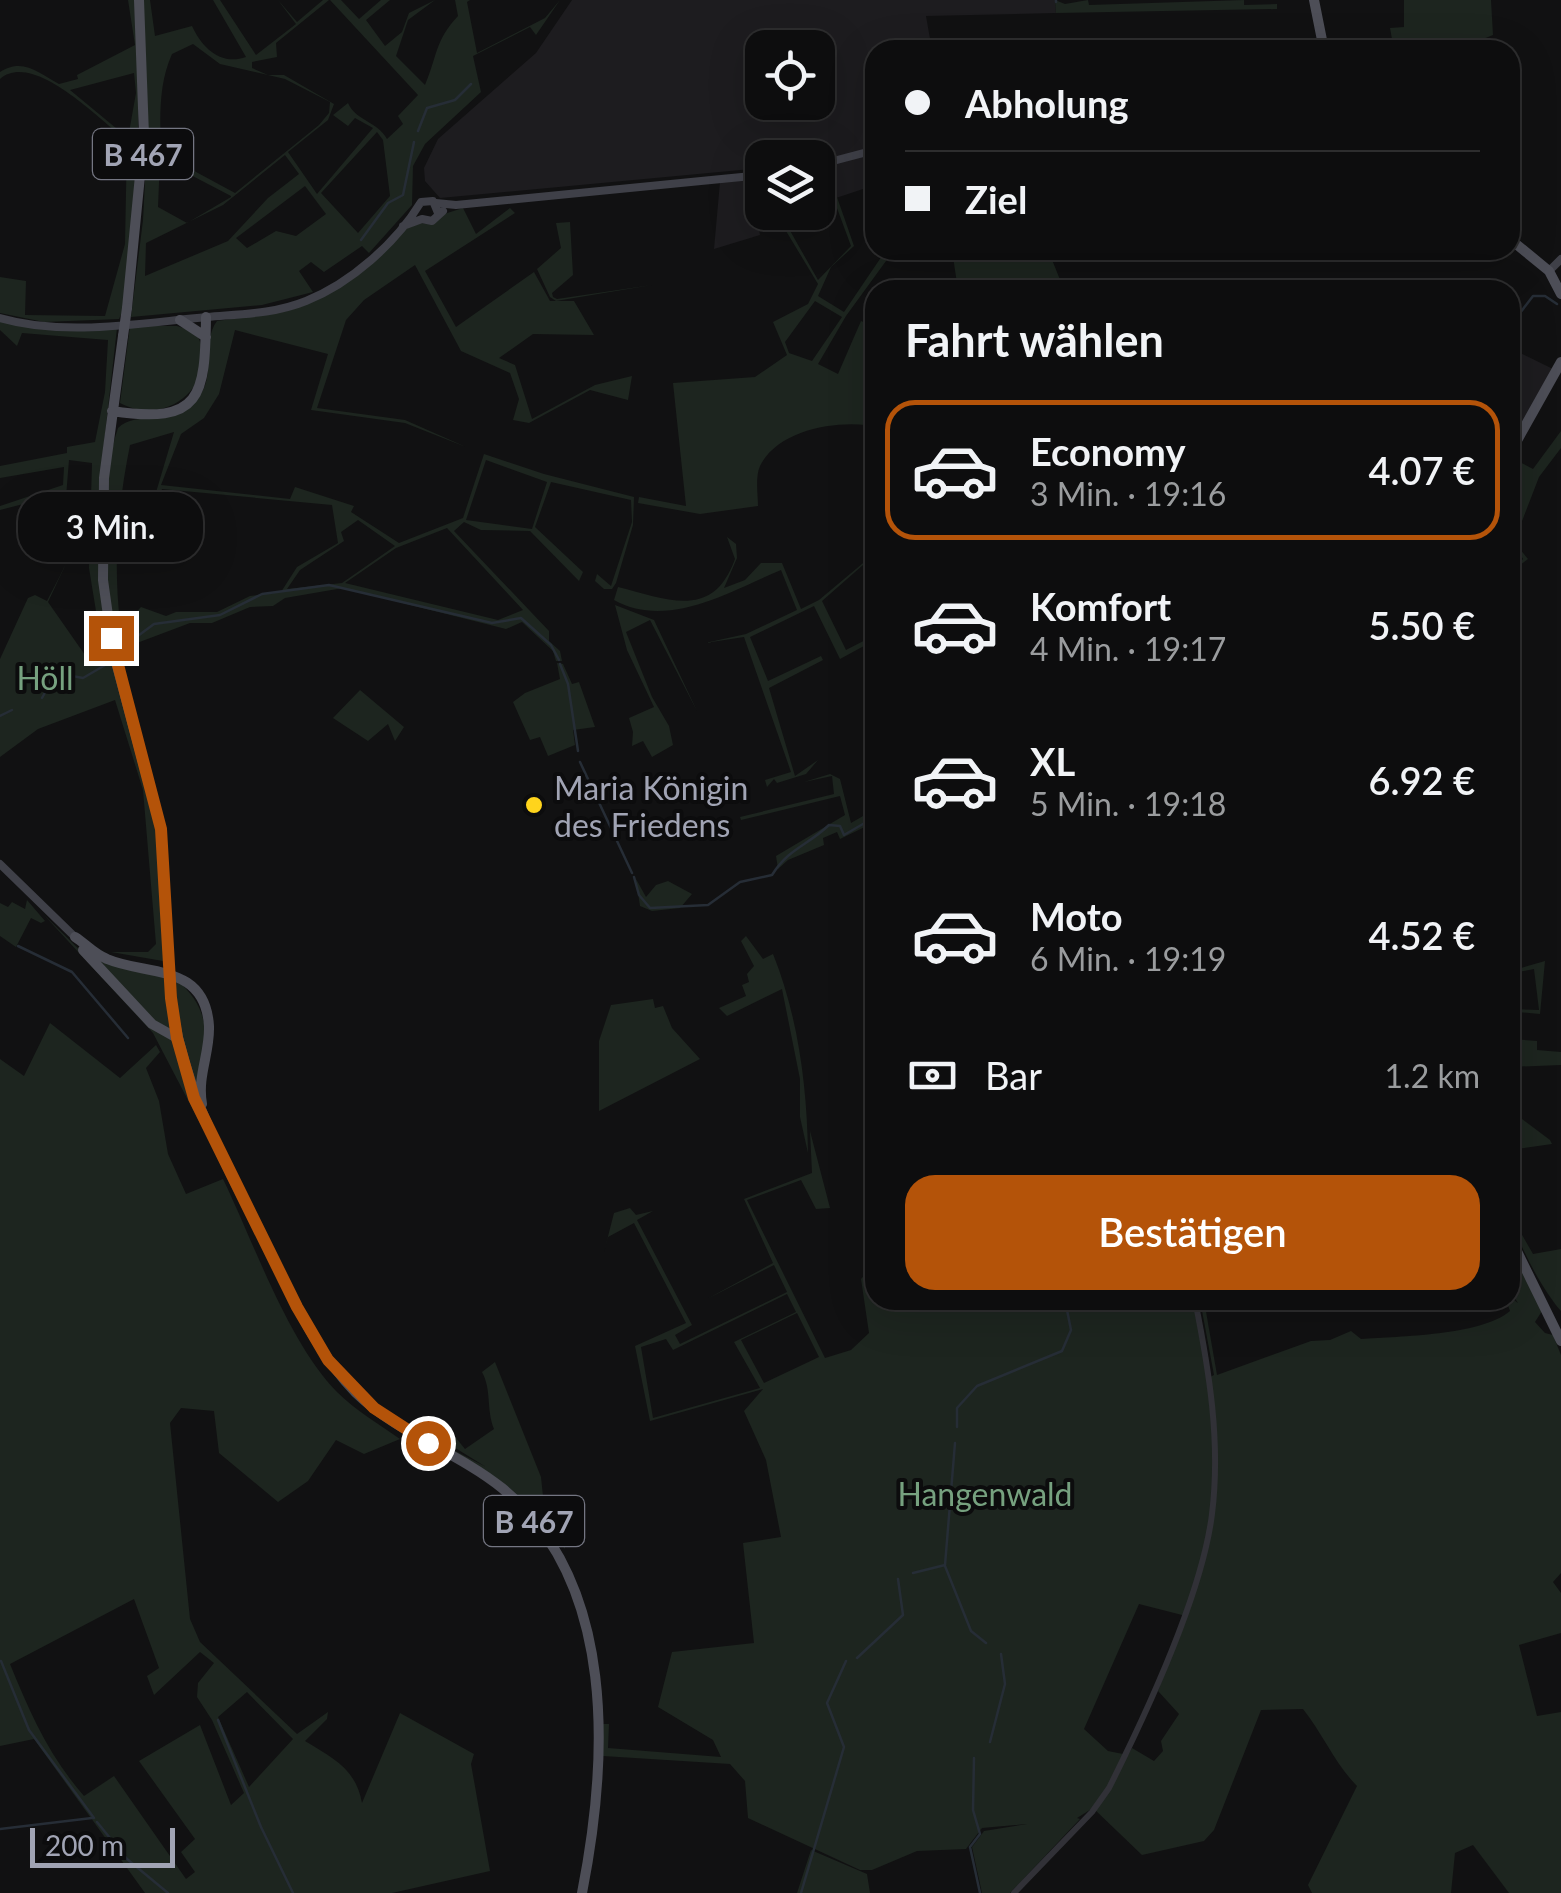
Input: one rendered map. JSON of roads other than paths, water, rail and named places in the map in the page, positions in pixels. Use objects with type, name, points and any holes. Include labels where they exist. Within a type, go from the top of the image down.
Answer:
[{"type":"main road","name":"B 467","points":[[139,0],[144,135],[127,308],[109,433],[102,553],[114,651],[161,829],[177,1038],[204,1120],[297,1307],[332,1366],[382,1414],[498,1485],[527,1513],[553,1549],[577,1601],[591,1657],[598,1712],[598,1786],[582,1893]]},
{"type":"main road","points":[[1314,0],[1322,40]]},
{"type":"main road","points":[[835,160],[865,152]]},
{"type":"main road","points":[[0,318],[68,327],[274,310],[314,298],[365,264],[424,200],[456,206],[745,177]]},
{"type":"main road","points":[[436,202],[438,214]]},
{"type":"main road","points":[[402,227],[432,221],[456,206]]},
{"type":"main road","points":[[417,210],[422,220]]},
{"type":"main road","points":[[1520,247],[1549,271],[1561,294]]},
{"type":"main road","points":[[1549,271],[1561,259]]},
{"type":"main road","points":[[112,411],[169,413],[193,398],[206,371],[206,317]]},
{"type":"main road","points":[[180,320],[206,337]]},
{"type":"main road","points":[[1520,435],[1561,362]]},
{"type":"main road","points":[[109,433],[135,414]]},
{"type":"main road","points":[[0,864],[75,937],[107,960],[170,973],[197,994],[209,1029],[200,1079],[204,1120]]},
{"type":"main road","points":[[75,937],[92,961],[152,1024],[177,1038]]},
{"type":"main road","points":[[1520,1257],[1561,1341]]},
{"type":"street","points":[[1014,1893],[1092,1812],[1109,1788],[1178,1628],[1206,1551],[1216,1463],[1210,1375],[1198,1310]]},
{"type":"waterway","points":[[418,131],[427,108],[455,100],[471,84]]},
{"type":"waterway","points":[[361,240],[388,203],[403,195],[414,142]]},
{"type":"waterway","points":[[1520,313],[1533,296],[1545,296],[1557,304]]},
{"type":"waterway","points":[[119,657],[127,644],[154,624],[220,615],[262,594],[329,585],[492,623],[521,618],[551,645],[559,660]]},
{"type":"waterway","points":[[42,698],[56,673],[83,678],[112,661]]},
{"type":"waterway","points":[[560,664],[568,684],[578,751]]},
{"type":"waterway","points":[[0,716],[12,710]]},
{"type":"waterway","points":[[580,762],[632,873]]},
{"type":"waterway","points":[[634,877],[639,895],[650,908],[708,905],[740,882],[772,875],[792,853],[829,825],[840,826],[844,835],[865,823]]},
{"type":"waterway","points":[[18,946],[72,972],[128,1038]]},
{"type":"waterway","points":[[957,1427],[957,1408],[977,1386],[1062,1351],[1071,1330],[1067,1310]]},
{"type":"waterway","points":[[913,1573],[945,1565],[955,1443]]},
{"type":"waterway","points":[[945,1566],[971,1631],[986,1643]]},
{"type":"waterway","points":[[857,1658],[903,1615],[898,1579]]},
{"type":"waterway","points":[[990,1742],[1005,1684],[1001,1654]]},
{"type":"waterway","points":[[1,1661],[29,1730],[94,1818]]},
{"type":"waterway","points":[[801,1893],[844,1747],[827,1703],[846,1661]]},
{"type":"waterway","points":[[218,1720],[261,1827],[293,1893]]},
{"type":"waterway","points":[[974,1758],[973,1810],[980,1834],[970,1847],[980,1893]]},
{"type":"waterway","points":[[0,1829],[92,1818]]},
{"type":"waterway","points":[[97,1822],[127,1859],[168,1893]]},
{"type":"place","name":"Maria Königin des Friedens","points":[[534,805]]},
{"type":"park label","name":"Höll","points":[[45,677]]},
{"type":"park label","name":"Hangenwald","points":[[985,1493]]}]
